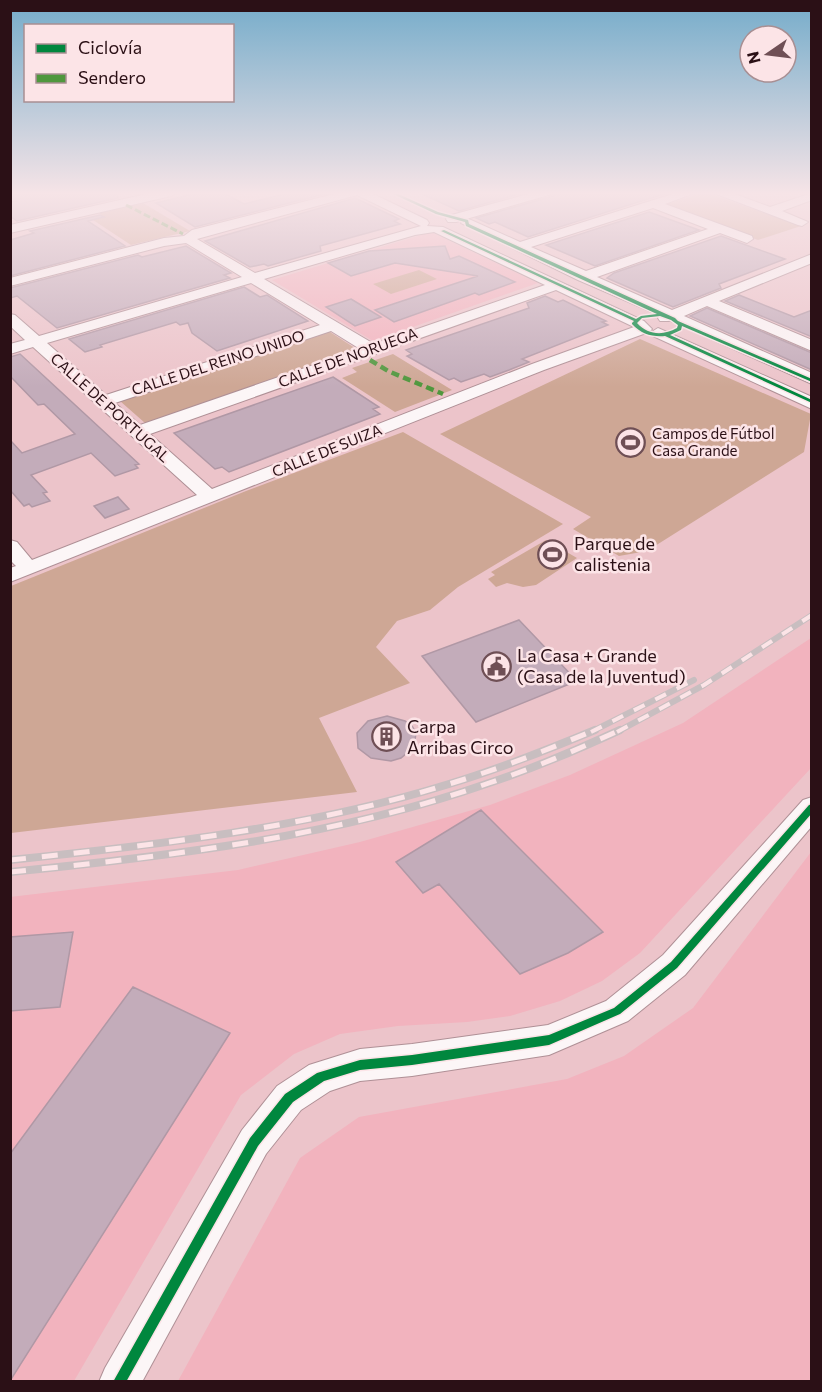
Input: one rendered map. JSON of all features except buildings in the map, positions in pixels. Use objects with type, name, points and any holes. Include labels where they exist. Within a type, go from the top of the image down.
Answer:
[{"type":"street","points":[[10,282],[106,257]]},
{"type":"street","points":[[218,257],[371,349]]},
{"type":"street","points":[[10,349],[327,257]]},
{"type":"street","points":[[504,257],[558,285],[812,379]]},
{"type":"street","points":[[513,257],[812,390]]},
{"type":"street","points":[[540,257],[583,277],[658,323],[812,404]]},
{"type":"street","points":[[583,277],[640,257]]},
{"type":"street","name":"CALLE DE SUIZA","points":[[20,573],[538,367],[658,323],[707,301],[708,298],[809,260]]},
{"type":"street","name":"CALLE DE NORUEGA","points":[[137,432],[558,285]]},
{"type":"street","points":[[707,301],[812,346]]},
{"type":"street","name":"CALLE DE PORTUGAL","points":[[10,318],[210,498]]},
{"type":"street","name":"CALLE DEL REINO UNIDO","points":[[104,401],[332,326]]},
{"type":"street","points":[[791,337],[812,328]]},
{"type":"street","points":[[10,546],[20,573]]},
{"type":"street","points":[[119,1382],[254,1142],[289,1098],[321,1077],[360,1065],[412,1060],[549,1040],[617,1011],[674,965],[809,814]]},
{"type":"shaded area","points":[[348,257],[483,257],[538,283],[373,341],[272,280]]},
{"type":"shaded area","points":[[419,270],[437,279],[391,294],[373,284]]},
{"type":"shaded area","points":[[330,332],[358,350],[145,423],[120,401]]},
{"type":"shaded area","name":"Campos de Fútbol Casa Grande","points":[[640,339],[811,414],[804,452],[647,551],[619,556],[573,529],[591,517],[440,434]]},
{"type":"shaded area","points":[[393,354],[452,390],[395,412],[342,378],[357,372],[352,368]]},
{"type":"shaded area","points":[[403,432],[563,524],[458,587],[430,610],[397,621],[376,647],[410,683],[319,718],[357,792],[11,833],[11,586],[246,491]]},
{"type":"shaded area","points":[[546,540],[577,558],[536,585],[523,587],[507,583],[496,587],[488,579],[495,575],[491,572]]},
{"type":"shaded area","points":[[811,638],[811,768],[640,953],[602,981],[560,1001],[510,1016],[467,1022],[398,1026],[340,1034],[294,1054],[241,1095],[74,1381],[11,1381],[10,897],[238,870],[360,842],[490,805],[570,775],[683,723]]},
{"type":"shaded area","points":[[811,852],[811,1381],[178,1381],[300,1158],[359,1117],[567,1079],[624,1056],[693,1008]]},
{"type":"railway","points":[[617,732],[704,685],[812,615]]},
{"type":"railway","points":[[595,730],[694,680]]},
{"type":"railway","points":[[10,860],[232,833],[341,812],[468,778],[595,730]]},
{"type":"railway","points":[[591,732],[595,730]]},
{"type":"railway","points":[[10,872],[192,851],[312,831],[431,802],[506,777],[620,730]]},
{"type":"marked path","points":[[370,360],[388,371],[443,394]]},
{"type":"cycle path","points":[[499,257],[635,320]]},
{"type":"cycle path","points":[[536,257],[667,317]]},
{"type":"cycle path","points":[[660,315],[673,319],[680,325],[679,329],[668,334],[655,335],[643,331],[634,323],[641,317],[660,315]]},
{"type":"cycle path","points":[[677,322],[812,381]]},
{"type":"cycle path","points":[[665,334],[812,402]]},
{"type":"cycle path","points":[[119,1382],[254,1142],[289,1098],[321,1077],[360,1065],[412,1060],[549,1040],[617,1011],[674,965],[812,807]]},
{"type":"place","name":"Campos de Fútbol Casa Grande","points":[[631,443]]},
{"type":"place","name":"Parque de calistenia","points":[[553,554]]},
{"type":"place","name":"La Casa + Grande (Casa de la Juventud)","points":[[496,666]]},
{"type":"place","name":"Carpa Arribas Circo","points":[[386,737]]}]
